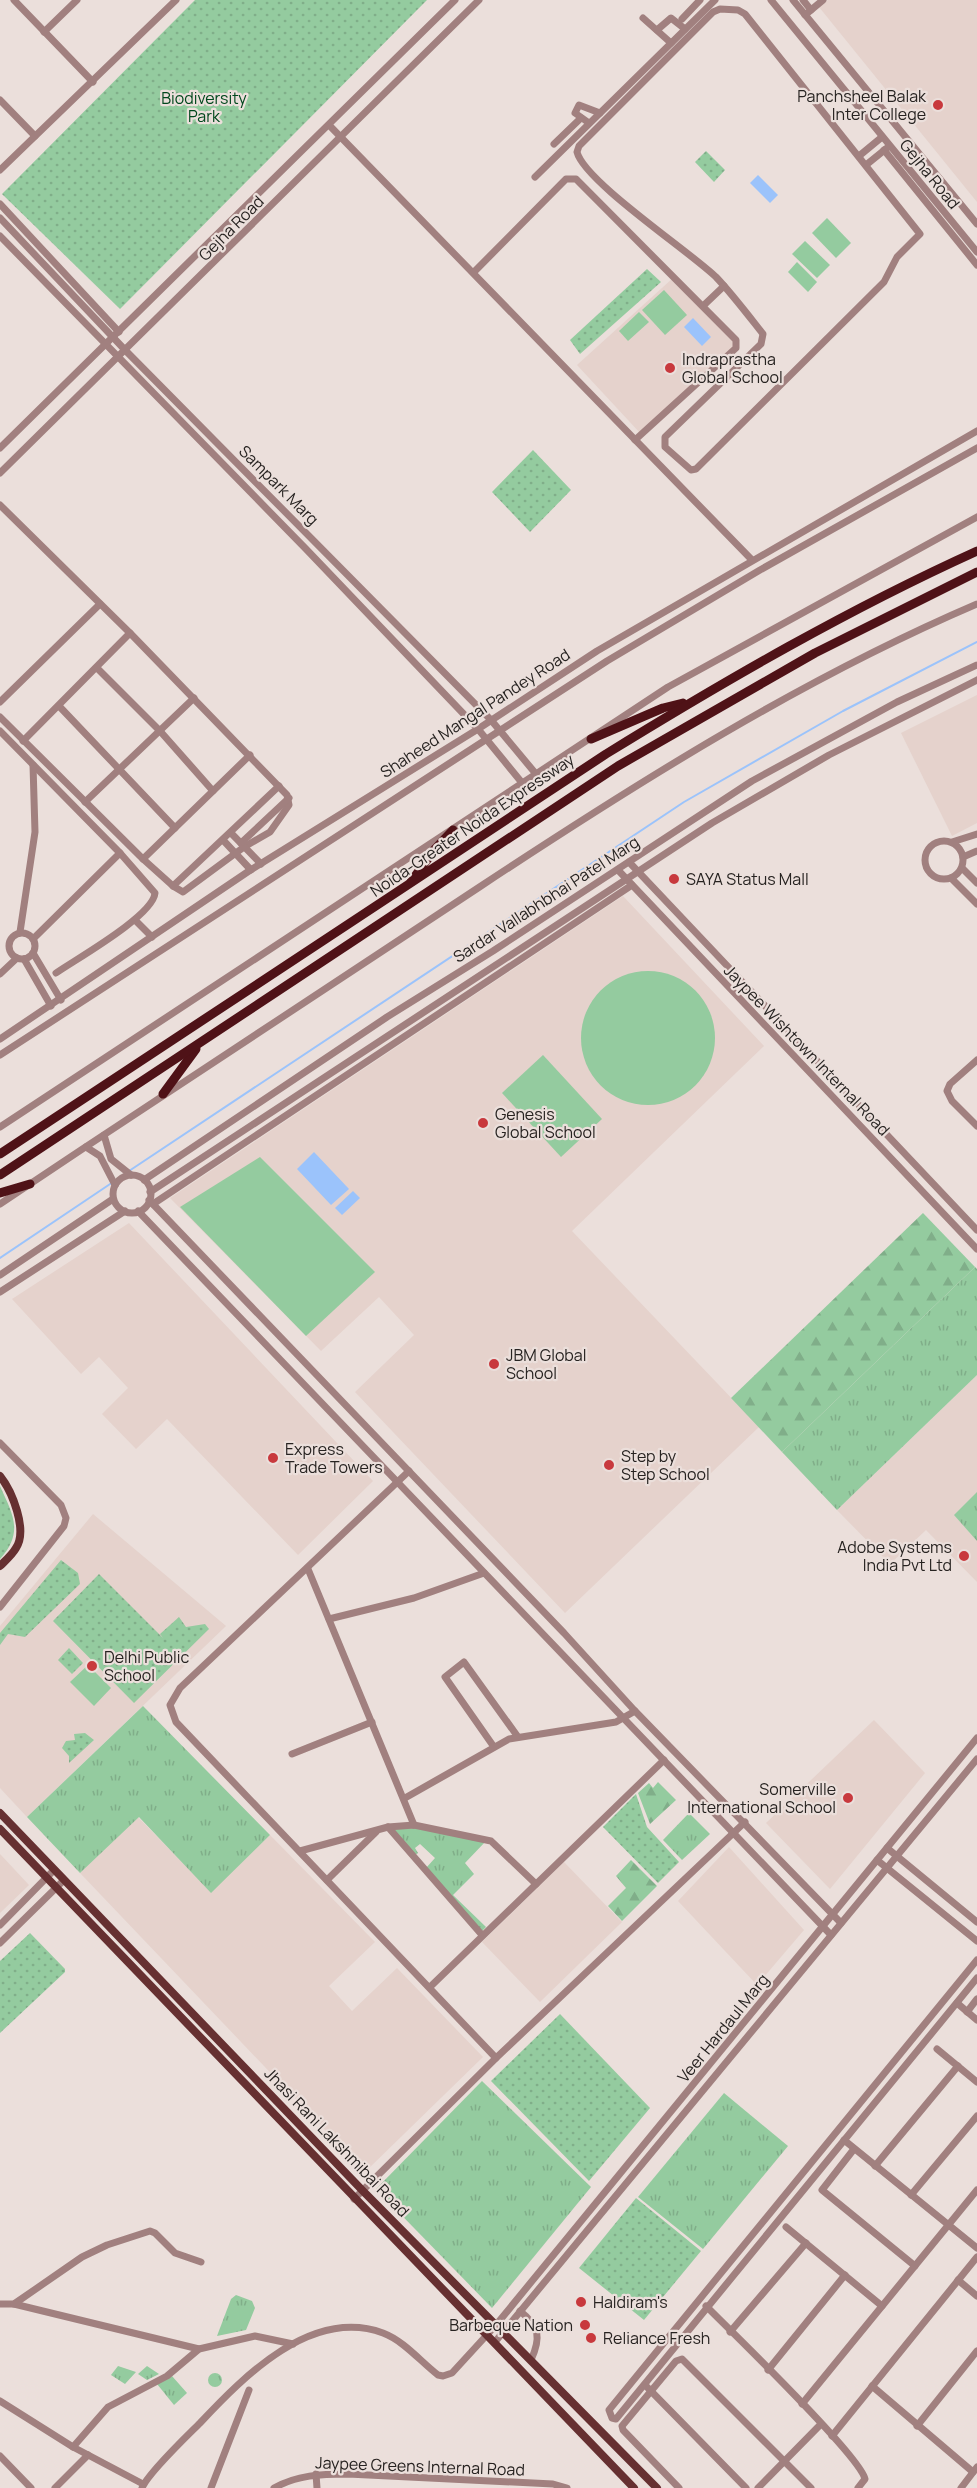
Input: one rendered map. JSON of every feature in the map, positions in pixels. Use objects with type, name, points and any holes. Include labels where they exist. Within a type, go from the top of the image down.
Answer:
[{"type":"highway","name":"Noida-Greater Noida Expressway","points":[[0,1154],[606,754],[692,701],[815,633],[977,551]]},
{"type":"highway","name":"Noida-Greater Noida Expressway","points":[[0,1175],[618,766],[815,654],[977,572]]},
{"type":"highway","points":[[591,739],[663,708],[692,701]]},
{"type":"highway","points":[[410,884],[434,850],[453,830]]},
{"type":"highway","points":[[164,1094],[199,1044]]},
{"type":"highway","points":[[0,1193],[30,1184]]},
{"type":"main road","points":[[0,1476],[15,1509],[21,1532],[17,1547],[0,1566]]},
{"type":"main road","name":"Jhasi Rani Lakshmibai Road","points":[[0,1813],[363,2191],[657,2488]]},
{"type":"main road","name":"Jhasi Rani Lakshmibai Road","points":[[0,1829],[634,2488]]},
{"type":"street","points":[[14,0],[93,82]]},
{"type":"street","points":[[44,32],[77,0]]},
{"type":"street","points":[[0,170],[176,0]]},
{"type":"street","name":"Gejha Road","points":[[0,448],[454,0]]},
{"type":"street","name":"Gejha Road","points":[[0,473],[342,138],[479,0]]},
{"type":"street","points":[[682,19],[700,0]]},
{"type":"street","points":[[535,177],[715,0]]},
{"type":"street","name":"Gejha Road","points":[[771,0],[882,137],[885,150],[975,254],[977,265]]},
{"type":"street","name":"Gejha Road","points":[[793,0],[808,13],[977,224]]},
{"type":"street","points":[[803,0],[808,13],[823,0]]},
{"type":"street","points":[[720,9],[738,10],[745,14],[866,165],[919,229],[919,236],[897,257],[884,282],[696,469],[692,470],[665,447],[665,436],[761,344],[764,337],[724,286],[682,248],[601,183],[580,159],[577,152],[579,146],[712,12],[720,9]]},
{"type":"street","points":[[643,18],[671,43]]},
{"type":"street","points":[[657,30],[671,18],[685,29]]},
{"type":"street","points":[[0,100],[35,136]]},
{"type":"street","points":[[589,123],[575,113],[579,105],[600,113]]},
{"type":"street","points":[[554,144],[581,118]]},
{"type":"street","points":[[329,125],[752,560]]},
{"type":"street","points":[[859,156],[882,137]]},
{"type":"street","points":[[866,165],[885,150]]},
{"type":"street","points":[[474,272],[570,178],[581,182],[736,340],[738,345],[635,440]]},
{"type":"street","points":[[0,204],[116,334]]},
{"type":"street","name":"Sampark Marg","points":[[0,218],[116,334],[126,351],[491,720],[536,774]]},
{"type":"street","name":"Sampark Marg","points":[[0,236],[478,729],[523,784]]},
{"type":"street","points":[[703,306],[724,286]]},
{"type":"street","name":"Shaheed Mangal Pandey Road","points":[[0,1039],[251,870],[478,729],[597,651],[977,431]]},
{"type":"street","points":[[0,1055],[617,655],[977,448]]},
{"type":"street","points":[[0,505],[130,633],[289,798],[288,808],[278,823],[263,837],[242,845]]},
{"type":"street","points":[[0,1127],[668,687],[977,517]]},
{"type":"street","points":[[0,702],[100,604]]},
{"type":"street","points":[[0,1204],[554,837],[704,742],[936,621],[977,604]]},
{"type":"street","points":[[23,741],[130,633]]},
{"type":"street","name":"Sardar Vallabhbhai Patel Marg","points":[[144,1180],[387,1017],[618,870],[752,781],[897,702],[977,665]]},
{"type":"street","points":[[97,668],[160,731],[213,790]]},
{"type":"street","name":"Sardar Vallabhbhai Patel Marg","points":[[138,1211],[151,1199],[760,794],[839,750],[977,680]]},
{"type":"street","points":[[85,802],[194,698]]},
{"type":"street","points":[[59,706],[175,828]]},
{"type":"street","points":[[0,717],[172,886],[187,891],[236,854],[242,845],[289,798]]},
{"type":"street","points":[[0,731],[155,893],[154,901],[135,920],[56,973]]},
{"type":"street","points":[[143,859],[250,755]]},
{"type":"street","points":[[20,933],[35,842],[33,765]]},
{"type":"street","points":[[172,886],[279,786]]},
{"type":"street","points":[[231,833],[261,864]]},
{"type":"street","points":[[952,842],[958,847],[963,857],[962,868],[951,878],[944,879],[931,873],[926,860],[931,846],[938,842],[952,842],[977,834]]},
{"type":"street","points":[[223,840],[251,870]]},
{"type":"street","points":[[963,857],[977,851]]},
{"type":"street","points":[[61,1000],[33,953],[33,939],[120,854]]},
{"type":"street","name":"Jaypee Wishtown Internal Road","points":[[629,862],[977,1230]]},
{"type":"street","points":[[962,868],[977,883]]},
{"type":"street","name":"Jaypee Wishtown Internal Road","points":[[618,870],[977,1249]]},
{"type":"street","points":[[951,878],[977,904]]},
{"type":"street","points":[[151,1199],[629,882]]},
{"type":"street","points":[[135,920],[152,937]]},
{"type":"street","points":[[33,939],[27,934],[20,933],[11,939],[9,946],[11,953],[20,958],[38,981],[51,1006]]},
{"type":"street","points":[[0,974],[20,958],[33,953]]},
{"type":"street","points":[[38,981],[47,974]]},
{"type":"street","points":[[977,1060],[950,1084],[947,1091],[952,1101],[977,1126]]},
{"type":"street","points":[[104,1135],[108,1154],[130,1175],[144,1180],[151,1199],[635,1711],[841,1923]]},
{"type":"street","points":[[86,1147],[100,1156],[115,1185]]},
{"type":"street","points":[[0,1275],[113,1198],[115,1185],[119,1180],[130,1175]]},
{"type":"street","points":[[113,1198],[125,1211]]},
{"type":"street","points":[[12,1295],[3,1290],[125,1211],[138,1211],[831,1935]]},
{"type":"street","points":[[0,1443],[61,1505],[66,1518],[64,1526],[0,1606]]},
{"type":"street","points":[[409,1471],[180,1688],[170,1705],[176,1722],[496,2058]]},
{"type":"street","points":[[308,1569],[405,1798],[414,1825]]},
{"type":"street","points":[[329,1619],[414,1598],[484,1573]]},
{"type":"street","points":[[494,1747],[445,1677],[464,1662],[518,1737]]},
{"type":"street","points":[[405,1798],[494,1747],[518,1737],[624,1719],[635,1711]]},
{"type":"street","points":[[292,1754],[372,1722]]},
{"type":"street","name":"Veer Hardaul Marg","points":[[293,2344],[334,2329],[374,2330],[402,2343],[443,2376],[461,2365],[977,1738]]},
{"type":"street","name":"Veer Hardaul Marg","points":[[495,2342],[977,1758]]},
{"type":"street","points":[[430,1987],[664,1761]]},
{"type":"street","points":[[354,2199],[496,2058],[745,1822]]},
{"type":"street","points":[[300,1851],[388,1827],[414,1825],[491,1841],[536,1884]]},
{"type":"street","points":[[388,1827],[482,1935]]},
{"type":"street","points":[[327,1880],[378,1830]]},
{"type":"street","points":[[887,1848],[977,1922]]},
{"type":"street","points":[[877,1860],[977,1941]]},
{"type":"street","points":[[0,1925],[54,1870]]},
{"type":"street","points":[[0,1943],[64,1880]]},
{"type":"street","points":[[977,1960],[609,2410],[612,2418],[616,2419],[846,2141],[977,1978]]},
{"type":"street","points":[[967,2012],[977,1999]]},
{"type":"street","points":[[957,2003],[977,2020]]},
{"type":"street","points":[[937,2049],[977,2082]]},
{"type":"street","points":[[876,2166],[958,2066]]},
{"type":"street","points":[[911,2195],[977,2116]]},
{"type":"street","points":[[836,2133],[977,2248]]},
{"type":"street","points":[[854,2149],[822,2190],[915,2266]]},
{"type":"street","points":[[802,2404],[977,2190]]},
{"type":"street","points":[[786,2227],[882,2306]]},
{"type":"street","points":[[14,2304],[82,2257],[107,2245],[150,2231],[155,2233],[175,2253],[201,2262]]},
{"type":"street","points":[[730,2332],[806,2243]]},
{"type":"street","points":[[832,2436],[977,2257]]},
{"type":"street","points":[[768,2370],[845,2275]]},
{"type":"street","points":[[958,2280],[977,2296]]},
{"type":"street","points":[[699,2301],[802,2404],[864,2473],[865,2479],[858,2488]]},
{"type":"street","points":[[0,2304],[14,2304],[198,2350]]},
{"type":"street","points":[[520,2311],[531,2320],[538,2335],[538,2344],[531,2360]]},
{"type":"street","points":[[73,2447],[108,2407],[167,2376],[198,2350],[255,2336],[293,2344]]},
{"type":"street","points":[[0,2401],[73,2447],[143,2486],[208,2414],[245,2378],[293,2344]]},
{"type":"street","points":[[917,2426],[977,2351]]},
{"type":"street","points":[[680,2488],[622,2428],[676,2361],[685,2361],[811,2488]]},
{"type":"street","points":[[644,2384],[746,2488]]},
{"type":"street","points":[[872,2386],[917,2426],[975,2470],[961,2488]]},
{"type":"street","points":[[211,2488],[249,2390]]},
{"type":"street","points":[[758,2488],[821,2424]]},
{"type":"street","points":[[55,2488],[88,2455]]},
{"type":"street","points":[[0,2456],[31,2488]]},
{"type":"street","points":[[315,2474],[317,2488]]},
{"type":"street","name":"Jaypee Greens Internal Road","points":[[274,2488],[288,2480],[315,2474],[553,2484],[567,2488]]},
{"type":"street","name":"Jaypee Greens Internal Road","points":[[317,2488],[327,2488]]},
{"type":"shaded area","name":"Panchsheel Balak Inter College","points":[[828,0],[977,0],[977,202],[819,7]]},
{"type":"shaded area","points":[[673,278],[737,344],[641,434],[577,365]]},
{"type":"shaded area","points":[[977,695],[977,823],[952,836],[901,733]]},
{"type":"shaded area","points":[[623,896],[764,1046],[572,1231],[759,1427],[565,1613],[355,1392],[414,1335],[379,1297],[321,1351],[170,1198]]},
{"type":"shaded area","points":[[129,1223],[373,1481],[298,1555],[167,1419],[136,1449],[102,1414],[128,1388],[99,1357],[81,1374],[12,1299]]},
{"type":"shaded area","points":[[977,1375],[977,1582],[926,1530],[890,1564],[837,1510]]},
{"type":"shaded area","name":"Delhi Public School","points":[[93,1514],[226,1626],[27,1817],[0,1788],[0,1626]]},
{"type":"shaded area","name":"Somerville International School","points":[[874,1720],[925,1773],[830,1889],[766,1823]]},
{"type":"shaded area","points":[[138,1817],[211,1892],[270,1835],[375,1942],[329,1986],[352,2011],[397,1968],[483,2057],[365,2172],[80,1873]]},
{"type":"shaded area","points":[[729,1847],[804,1930],[757,1985],[678,1901]]},
{"type":"shaded area","points":[[0,1854],[29,1885],[0,1913]]},
{"type":"shaded area","points":[[564,1862],[622,1922],[540,2002],[482,1942]]},
{"type":"green space","name":"Biodiversity Park","points":[[195,0],[427,0],[120,309],[2,194]]},
{"type":"green space","points":[[706,151],[725,170],[714,182],[695,162]]},
{"type":"green space","points":[[827,218],[851,243],[836,258],[812,233]]},
{"type":"green space","points":[[805,241],[830,265],[817,278],[792,254]]},
{"type":"green space","points":[[797,262],[817,282],[808,292],[788,272]]},
{"type":"green space","points":[[647,269],[661,282],[580,354],[570,340]]},
{"type":"green space","points":[[664,290],[687,315],[665,335],[642,310]]},
{"type":"green space","points":[[639,312],[649,322],[628,341],[619,331]]},
{"type":"green space","points":[[533,450],[571,490],[530,532],[492,492]]},
{"type":"green space","points":[[648,971],[674,976],[695,991],[710,1012],[715,1038],[710,1064],[695,1085],[674,1100],[648,1105],[622,1100],[601,1085],[586,1064],[581,1038],[586,1012],[601,991],[622,976]]},
{"type":"green space","points":[[543,1055],[602,1119],[561,1157],[502,1093]]},
{"type":"green space","points":[[260,1157],[375,1272],[306,1336],[180,1207]]},
{"type":"green space","points":[[923,1213],[975,1267],[782,1452],[731,1398]]},
{"type":"green space","points":[[975,1267],[977,1269],[977,1375],[837,1510],[782,1452]]},
{"type":"green space","points":[[0,1486],[12,1515],[14,1532],[12,1540],[0,1559]]},
{"type":"green space","points":[[977,1492],[977,1541],[954,1515]]},
{"type":"green space","points":[[61,1560],[78,1573],[80,1584],[25,1637],[8,1634],[0,1645],[0,1633]]},
{"type":"green space","points":[[99,1574],[163,1638],[160,1634],[179,1617],[186,1627],[205,1624],[209,1629],[134,1703],[53,1621]]},
{"type":"green space","points":[[69,1648],[83,1663],[72,1674],[58,1660]]},
{"type":"green space","points":[[88,1665],[111,1688],[94,1706],[70,1682]]},
{"type":"green space","points":[[143,1706],[270,1835],[211,1893],[139,1817],[80,1873],[27,1817]]},
{"type":"green space","points":[[85,1733],[94,1740],[69,1763],[69,1756],[62,1748],[66,1741],[75,1740],[74,1734]]},
{"type":"green space","points":[[658,1782],[676,1800],[650,1824],[638,1793],[649,1783],[653,1788]]},
{"type":"green space","points":[[636,1794],[647,1827],[679,1862],[658,1883],[603,1827]]},
{"type":"green space","points":[[689,1813],[710,1834],[682,1860],[663,1840]]},
{"type":"green space","points":[[415,1827],[486,1841],[465,1863],[474,1874],[453,1895],[486,1927],[481,1932],[426,1868],[435,1858],[420,1844],[415,1848],[418,1853],[415,1855],[391,1829]]},
{"type":"green space","points":[[631,1860],[657,1886],[622,1921],[608,1906],[626,1888],[616,1876]]},
{"type":"green space","points":[[30,1933],[65,1969],[65,1972],[0,2033],[0,1961]]},
{"type":"green space","points":[[560,2014],[650,2108],[589,2181],[491,2081]]},
{"type":"green space","points":[[482,2081],[591,2187],[492,2308],[376,2189]]},
{"type":"green space","points":[[724,2093],[788,2146],[703,2249],[638,2197]]},
{"type":"green space","points":[[636,2198],[701,2251],[644,2320],[579,2268]]},
{"type":"green space","points":[[236,2295],[252,2301],[255,2308],[246,2330],[217,2336],[231,2299]]},
{"type":"green space","points":[[118,2366],[136,2372],[125,2384],[111,2375]]},
{"type":"green space","points":[[147,2366],[159,2374],[147,2380],[138,2374]]},
{"type":"green space","points":[[215,2373],[220,2375],[222,2380],[220,2385],[215,2387],[210,2385],[208,2380],[210,2375]]},
{"type":"green space","points":[[172,2376],[187,2393],[174,2405],[157,2384]]},
{"type":"water","points":[[758,175],[778,195],[770,203],[750,183]]},
{"type":"water","points":[[693,318],[711,337],[702,346],[684,327]]},
{"type":"water","points":[[314,1152],[349,1189],[331,1205],[297,1169]]},
{"type":"water","points":[[353,1191],[360,1198],[342,1215],[335,1208]]},
{"type":"waterway","points":[[129,1171],[684,802],[843,711],[977,642]]},
{"type":"waterway","points":[[0,1258],[125,1174]]},
{"type":"place","name":"Panchsheel Balak Inter College","points":[[938,105]]},
{"type":"place","name":"Indraprastha Global School","points":[[670,368]]},
{"type":"place","name":"SAYA Status Mall","points":[[674,879]]},
{"type":"place","name":"Genesis Global School","points":[[483,1123]]},
{"type":"place","name":"JBM Global School","points":[[494,1364]]},
{"type":"place","name":"Express Trade Towers","points":[[273,1458]]},
{"type":"place","name":"Step by Step School","points":[[609,1465]]},
{"type":"place","name":"Adobe Systems India Pvt Ltd","points":[[964,1556]]},
{"type":"place","name":"Delhi Public School","points":[[92,1666]]},
{"type":"place","name":"Somerville International School","points":[[848,1798]]},
{"type":"place","name":"Haldiram's","points":[[581,2302]]},
{"type":"place","name":"Barbeque Nation","points":[[585,2325]]},
{"type":"place","name":"Reliance Fresh","points":[[591,2338]]}]
